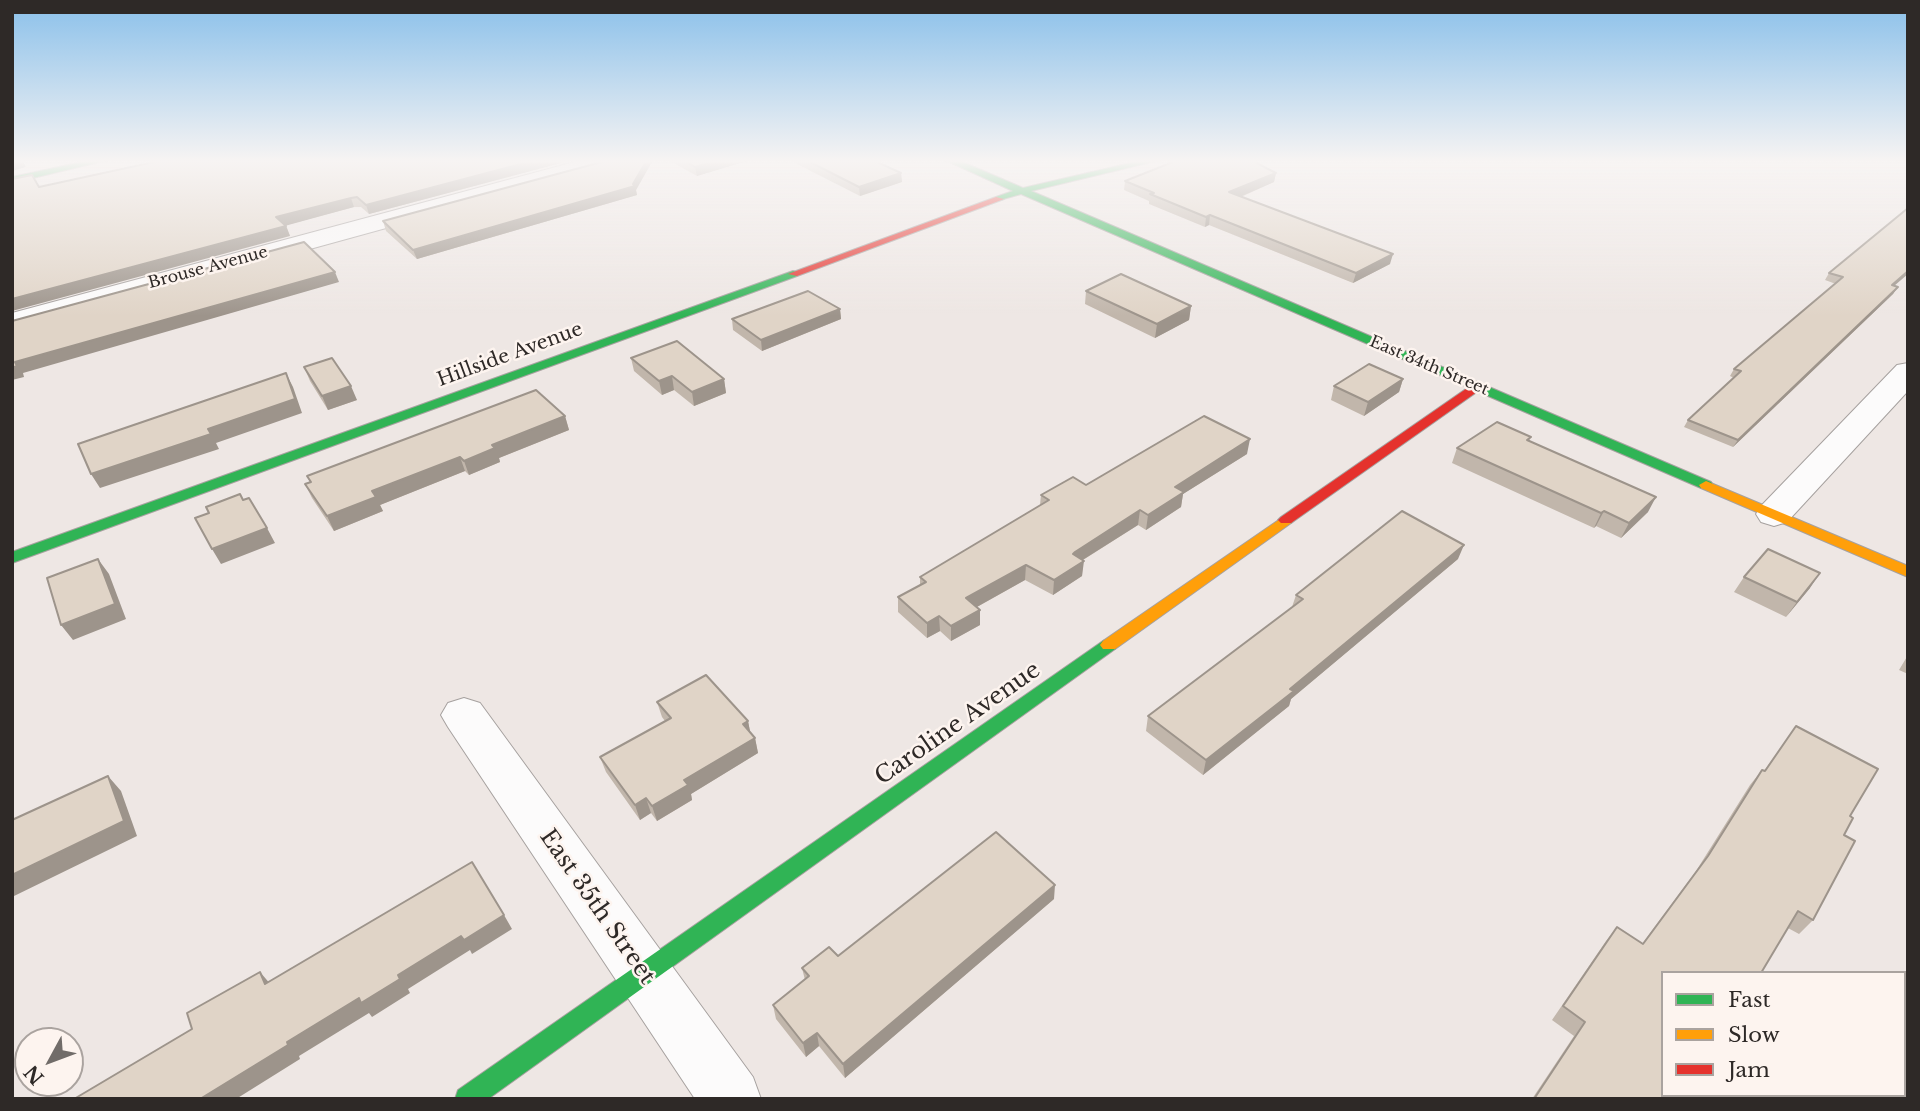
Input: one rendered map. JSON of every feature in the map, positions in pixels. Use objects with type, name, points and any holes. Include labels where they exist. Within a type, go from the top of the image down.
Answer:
[{"type":"street","name":"Brouse Avenue","points":[[12,321],[415,212]]},
{"type":"street","name":"Hillside Avenue","points":[[12,558],[964,212]]},
{"type":"street","name":"East 34th Street","points":[[1070,212],[1908,572]]},
{"type":"street","points":[[1774,514],[1908,372]]},
{"type":"street","name":"Caroline Avenue","points":[[467,1099],[1476,386]]},
{"type":"street","name":"East 35th Street","points":[[464,715],[731,1099]]},
{"type":"building","points":[[12,212],[297,212],[276,217],[286,226],[12,299]]},
{"type":"building","points":[[417,212],[545,212],[413,250],[383,221]]},
{"type":"building","points":[[1193,212],[1281,212],[1393,254],[1356,273],[1210,215],[1206,217]]},
{"type":"building","points":[[1903,212],[1908,212],[1908,271],[1892,285],[1898,287],[1738,440],[1688,420],[1741,371],[1734,369],[1843,277],[1829,273]]},
{"type":"building","points":[[304,242],[335,272],[15,362],[17,366],[12,368],[12,321]]},
{"type":"building","points":[[1121,274],[1191,306],[1157,324],[1086,291]]},
{"type":"building","points":[[808,291],[840,309],[761,340],[732,319]]},
{"type":"building","points":[[677,341],[724,379],[692,392],[672,376],[659,381],[631,358]]},
{"type":"building","points":[[332,358],[351,386],[322,396],[304,367]]},
{"type":"building","points":[[1369,364],[1403,379],[1368,402],[1334,386]]},
{"type":"building","points":[[286,373],[295,399],[208,429],[211,434],[91,474],[78,444]]},
{"type":"building","points":[[536,390],[565,416],[492,445],[495,448],[464,461],[460,457],[372,491],[376,497],[327,516],[305,484],[311,482],[307,476]]},
{"type":"building","points":[[1204,416],[1250,439],[1175,487],[1184,492],[1148,515],[1140,510],[1075,552],[1073,554],[1084,561],[1054,580],[1026,565],[966,598],[980,610],[951,626],[939,616],[927,623],[898,597],[926,582],[920,577],[1049,500],[1041,495],[1073,477],[1086,485]]},
{"type":"building","points":[[1497,422],[1531,437],[1527,440],[1656,497],[1629,523],[1457,448]]},
{"type":"building","points":[[240,494],[243,500],[249,498],[267,528],[212,549],[195,518],[209,513],[206,507]]},
{"type":"building","points":[[1402,511],[1464,545],[1290,689],[1294,691],[1206,760],[1148,716],[1303,599],[1296,595]]},
{"type":"building","points":[[1768,549],[1820,573],[1797,602],[1744,577]]},
{"type":"building","points":[[98,559],[115,604],[61,625],[47,578]]},
{"type":"building","points":[[706,675],[748,721],[743,724],[755,738],[684,780],[688,785],[652,806],[646,798],[635,805],[600,757],[671,718],[657,702]]},
{"type":"building","points":[[1796,726],[1878,769],[1850,816],[1853,818],[1844,835],[1855,841],[1813,920],[1798,911],[1762,971],[1661,971],[1661,1097],[1688,1099],[1534,1099],[1585,1022],[1563,1006],[1617,927],[1643,944],[1708,856],[1762,770],[1765,771]]},
{"type":"building","points":[[108,776],[124,821],[12,875],[12,820]]},
{"type":"building","points":[[996,832],[1055,885],[843,1064],[817,1033],[803,1043],[773,1005],[809,976],[802,968],[829,947],[838,956]]},
{"type":"building","points":[[472,862],[504,915],[464,940],[461,936],[398,975],[400,979],[361,1003],[359,998],[200,1099],[74,1099],[84,1097],[84,1093],[192,1029],[187,1013],[260,972],[265,984]]},
{"type":"traffic: fast","points":[[1071,212],[1706,485]]},
{"type":"traffic: fast","points":[[12,558],[793,274]]},
{"type":"traffic: fast","points":[[467,1099],[1109,645]]},
{"type":"traffic: slow","points":[[1706,485],[1908,572]]},
{"type":"traffic: slow","points":[[1109,645],[1286,520]]},
{"type":"traffic: jam","points":[[793,274],[964,212]]},
{"type":"traffic: jam","points":[[1286,520],[1476,386]]}]
